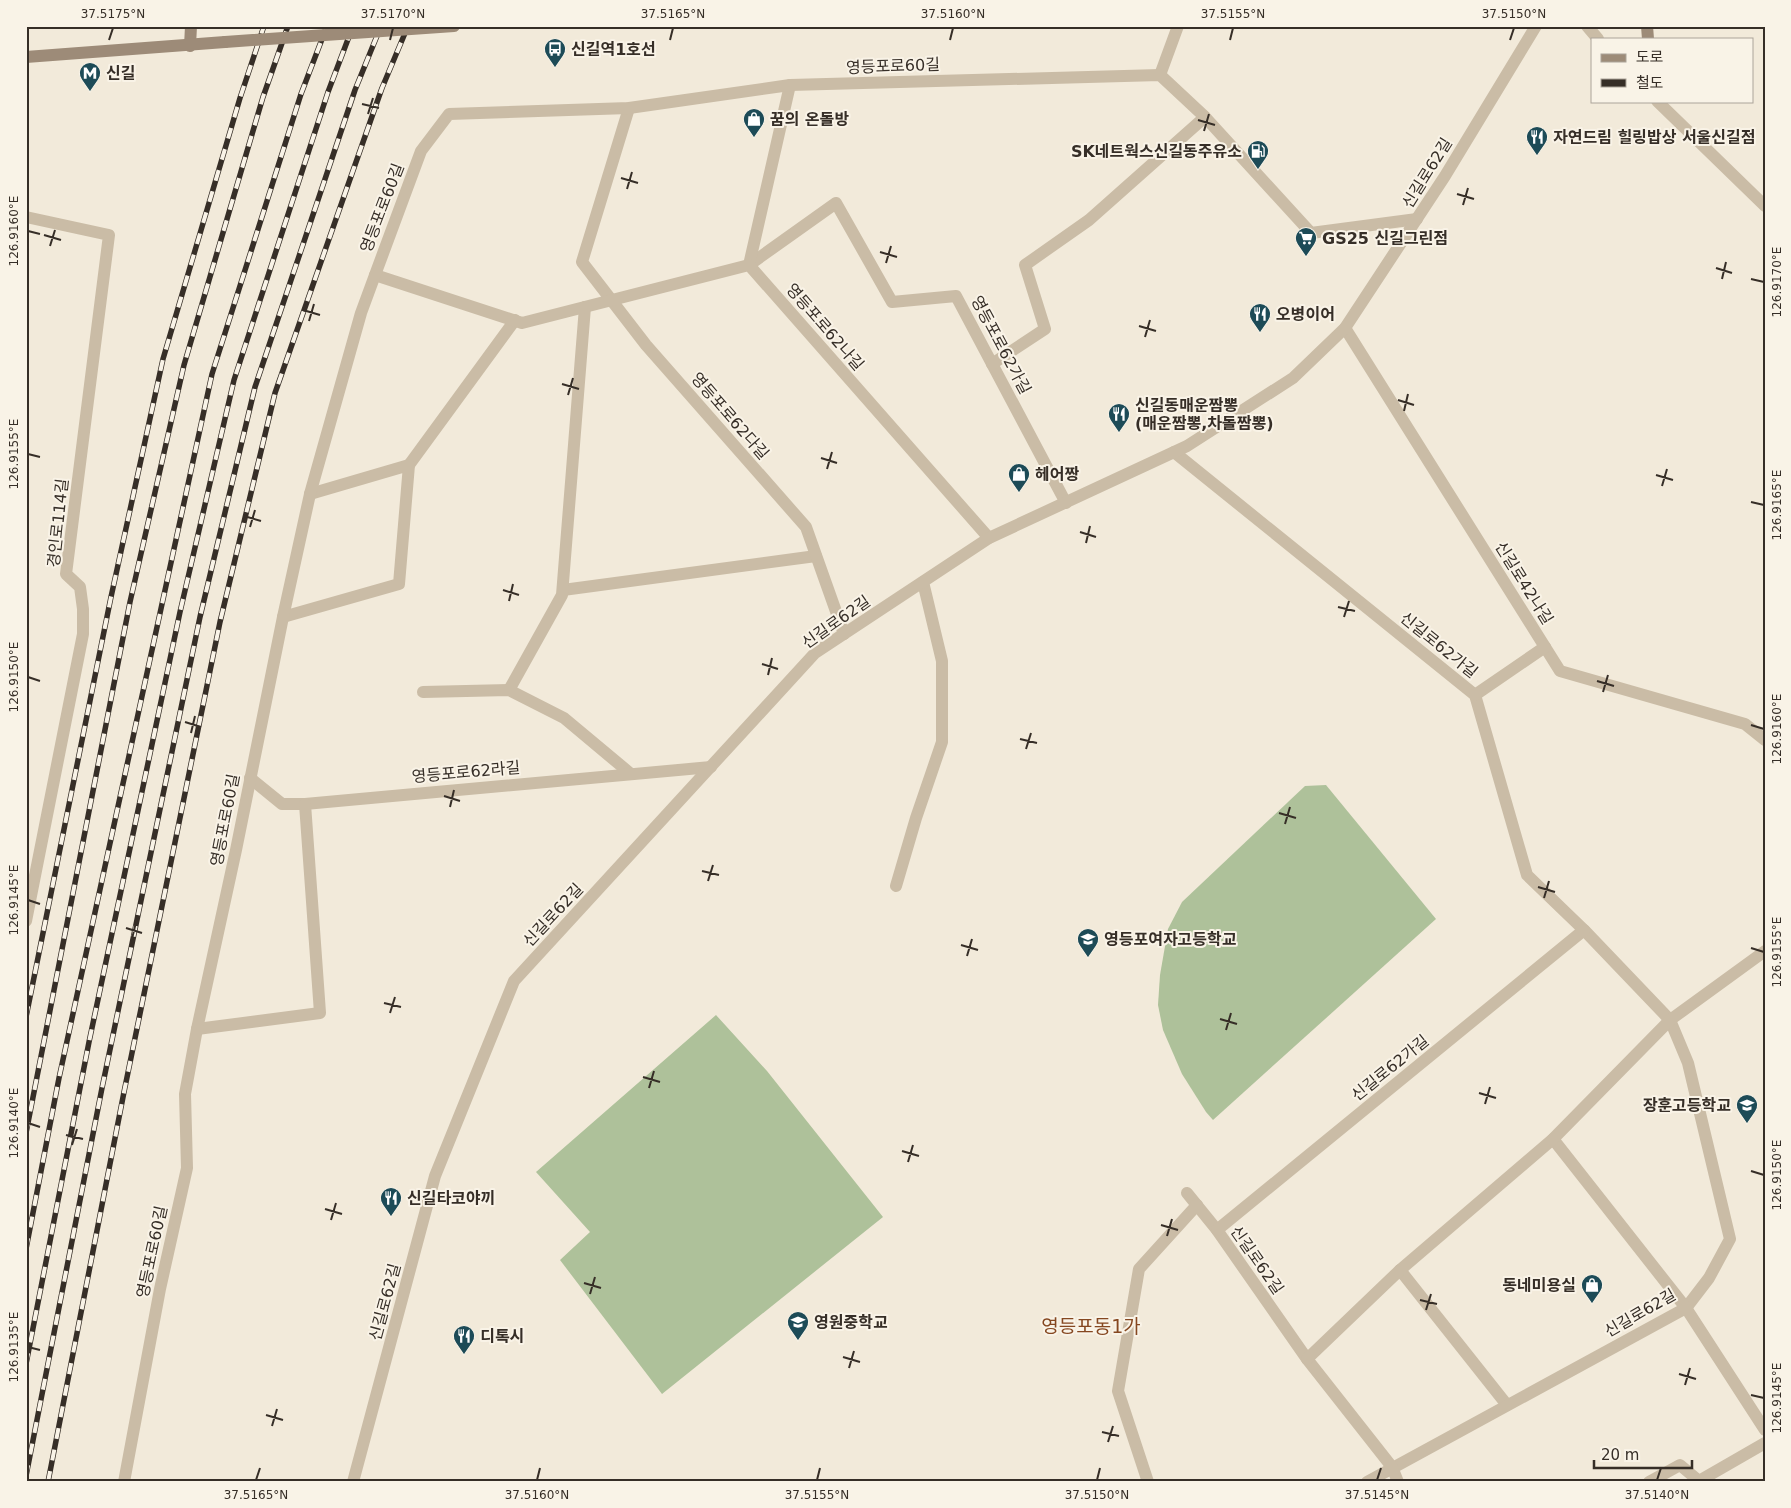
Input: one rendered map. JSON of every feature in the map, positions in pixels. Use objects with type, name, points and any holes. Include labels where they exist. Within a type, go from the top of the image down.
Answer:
[{"type":"main road","points":[[190,46],[191,26]]},
{"type":"main road","points":[[26,57],[456,26]]},
{"type":"street","points":[[1178,26],[1160,75],[1204,117],[1311,233],[1417,219]]},
{"type":"street","name":"신길로62길","points":[[354,1482],[435,1176],[514,981],[815,654],[989,538],[1187,446],[1292,378],[1345,328],[1445,176],[1536,26]]},
{"type":"street","points":[[1587,26],[1597,38]]},
{"type":"street","name":"영등포로60길","points":[[124,1482],[160,1289],[187,1168],[185,1094],[197,1029],[310,494],[361,313],[422,151],[449,114],[629,108],[790,85],[1160,75]]},
{"type":"street","points":[[375,275],[522,323],[749,265],[790,85]]},
{"type":"street","points":[[1657,102],[1765,206]]},
{"type":"street","points":[[612,300],[582,262],[629,108]]},
{"type":"street","points":[[992,364],[1045,329],[1025,265],[1088,220],[1204,117]]},
{"type":"street","name":"영등포로62가길","points":[[749,265],[836,203],[892,302],[956,296],[1066,503]]},
{"type":"street","name":"경인로114길","points":[[26,217],[109,235],[66,574],[80,587],[83,609],[83,634],[26,920]]},
{"type":"street","name":"영등포로62나길","points":[[749,265],[989,538]]},
{"type":"street","name":"영등포로62다길","points":[[612,300],[646,345],[806,527],[844,634]]},
{"type":"street","points":[[509,690],[563,590],[584,307]]},
{"type":"street","points":[[283,617],[399,584],[409,466],[515,320]]},
{"type":"street","name":"신길로42나길","points":[[1345,328],[1560,671],[1745,724],[1765,740]]},
{"type":"street","name":"신길로62가길","points":[[1174,452],[1475,695],[1527,876],[1584,930],[1670,1020]]},
{"type":"street","points":[[310,494],[409,466]]},
{"type":"street","points":[[563,590],[816,556]]},
{"type":"street","points":[[896,886],[916,818],[942,742],[942,661],[923,582]]},
{"type":"street","points":[[1475,695],[1546,647]]},
{"type":"street","points":[[423,692],[509,690],[564,718],[631,774]]},
{"type":"street","name":"영등포로62라길","points":[[250,778],[282,804],[305,804],[711,767]]},
{"type":"street","points":[[197,1029],[320,1013],[305,804]]},
{"type":"street","name":"신길로62가길","points":[[1217,1230],[1584,930]]},
{"type":"street","points":[[1307,1359],[1400,1270],[1554,1139],[1670,1020],[1765,951]]},
{"type":"street","name":"신길로62길","points":[[1367,1482],[1686,1308],[1709,1278],[1730,1239],[1688,1063],[1670,1020]]},
{"type":"street","points":[[1554,1139],[1686,1308],[1765,1430]]},
{"type":"street","name":"신길로62길","points":[[1187,1192],[1217,1230],[1307,1359],[1392,1467],[1398,1482]]},
{"type":"street","points":[[1148,1482],[1118,1392],[1139,1269],[1197,1205]]},
{"type":"street","points":[[1400,1270],[1507,1405]]},
{"type":"street","points":[[1649,1482],[1680,1465],[1699,1481],[1765,1443]]},
{"type":"green space","points":[[1326,785],[1436,919],[1213,1120],[1182,1074],[1163,1030],[1158,1005],[1160,975],[1168,929],[1182,902],[1305,786]]},
{"type":"green space","points":[[716,1015],[767,1071],[883,1217],[662,1394],[560,1260],[590,1232],[536,1172]]},
{"type":"railway","points":[[26,1017],[111,597],[163,359],[240,98],[264,26]]},
{"type":"railway","points":[[26,1133],[130,602],[184,365],[263,97],[288,26]]},
{"type":"railway","points":[[26,1249],[59,1078],[212,374],[301,94],[327,26]]},
{"type":"railway","points":[[26,1364],[89,1042],[180,612],[234,380],[328,92],[353,26]]},
{"type":"railway","points":[[26,1476],[102,1088],[200,617],[255,387],[355,90],[381,26]]},
{"type":"railway","points":[[48,1482],[124,1092],[220,622],[275,393],[382,88],[408,26]]},
{"type":"place","name":"신길역1호선","points":[[555,68]]},
{"type":"place","name":"신길","points":[[90,92]]},
{"type":"place","name":"꿈의 온돌방","points":[[754,138]]},
{"type":"place","name":"자연드림 힐링밥상 서울신길점","points":[[1537,156]]},
{"type":"place","name":"SK네트웍스신길동주유소","points":[[1258,170]]},
{"type":"place","name":"GS25 신길그린점","points":[[1306,257]]},
{"type":"place","name":"오병이어","points":[[1260,333]]},
{"type":"place","name":"신길동매운짬뽕 (매운짬뽕,차돌짬뽕)","points":[[1119,433]]},
{"type":"place","name":"헤어짱","points":[[1019,493]]},
{"type":"place","name":"영등포여자고등학교","points":[[1088,958]]},
{"type":"place","name":"장훈고등학교","points":[[1747,1124]]},
{"type":"place","name":"신길타코야끼","points":[[391,1217]]},
{"type":"place","name":"동네미용실","points":[[1592,1304]]},
{"type":"place","name":"영원중학교","points":[[798,1341]]},
{"type":"place","name":"디톡시","points":[[464,1355]]},
{"type":"district","name":"영등포동1가","points":[[1091,1326]]}]
